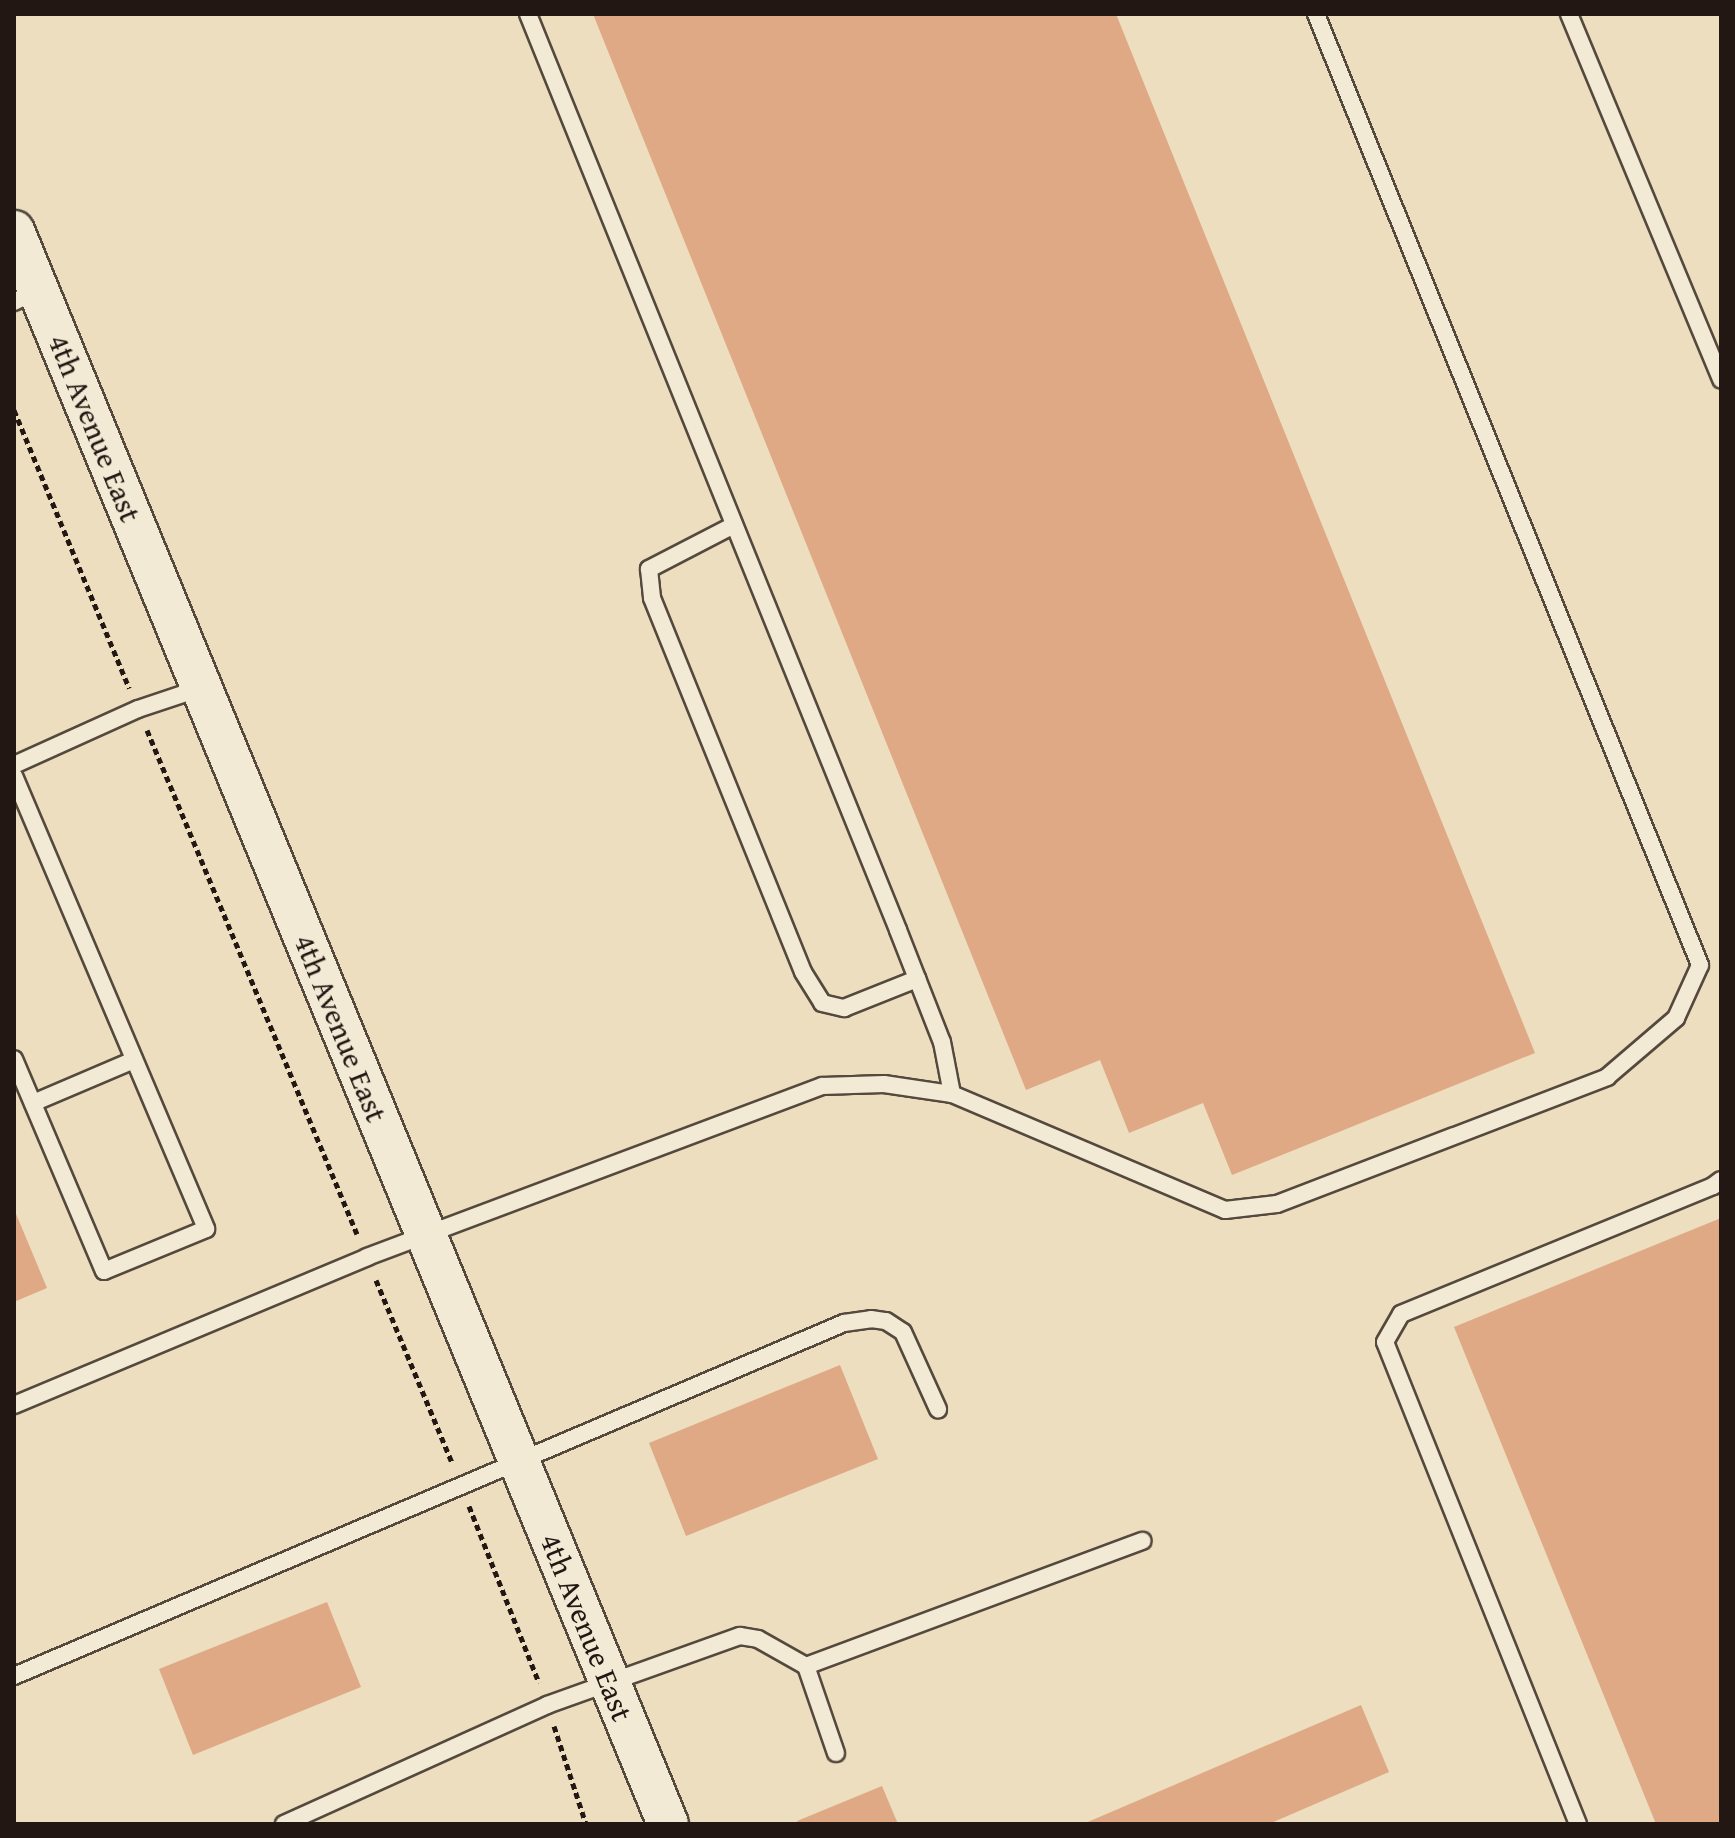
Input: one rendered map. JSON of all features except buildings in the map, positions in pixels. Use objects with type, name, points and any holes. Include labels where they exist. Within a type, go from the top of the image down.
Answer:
[{"type":"street","name":"4th Avenue East","points":[[14,231],[26,296],[201,688],[668,1824]]},
{"type":"lane","points":[[528,14],[942,1042],[952,1094]]},
{"type":"lane","points":[[14,1405],[367,1257],[822,1086],[884,1084],[952,1094],[1225,1210],[1277,1204],[1607,1077],[1676,1018],[1700,965],[1316,14]]},
{"type":"lane","points":[[1569,14],[1721,380]]},
{"type":"lane","points":[[734,525],[669,555],[649,569],[652,598],[803,972],[822,1003],[844,1008],[917,979]]},
{"type":"lane","points":[[14,765],[138,709],[201,688]]},
{"type":"lane","points":[[14,776],[206,1229],[104,1271],[14,1059]]},
{"type":"lane","points":[[33,1103],[134,1060]]},
{"type":"lane","points":[[1578,1824],[1385,1342],[1401,1314],[1713,1186],[1721,1180]]},
{"type":"lane","points":[[14,1676],[518,1459],[844,1323],[871,1319],[886,1321],[903,1332],[938,1409]]},
{"type":"lane","points":[[806,1666],[1143,1541]]},
{"type":"lane","points":[[284,1824],[547,1705],[609,1680],[740,1636],[758,1639],[806,1666],[836,1753]]},
{"type":"path","points":[[14,410],[460,1484],[547,1705],[586,1824]]}]
